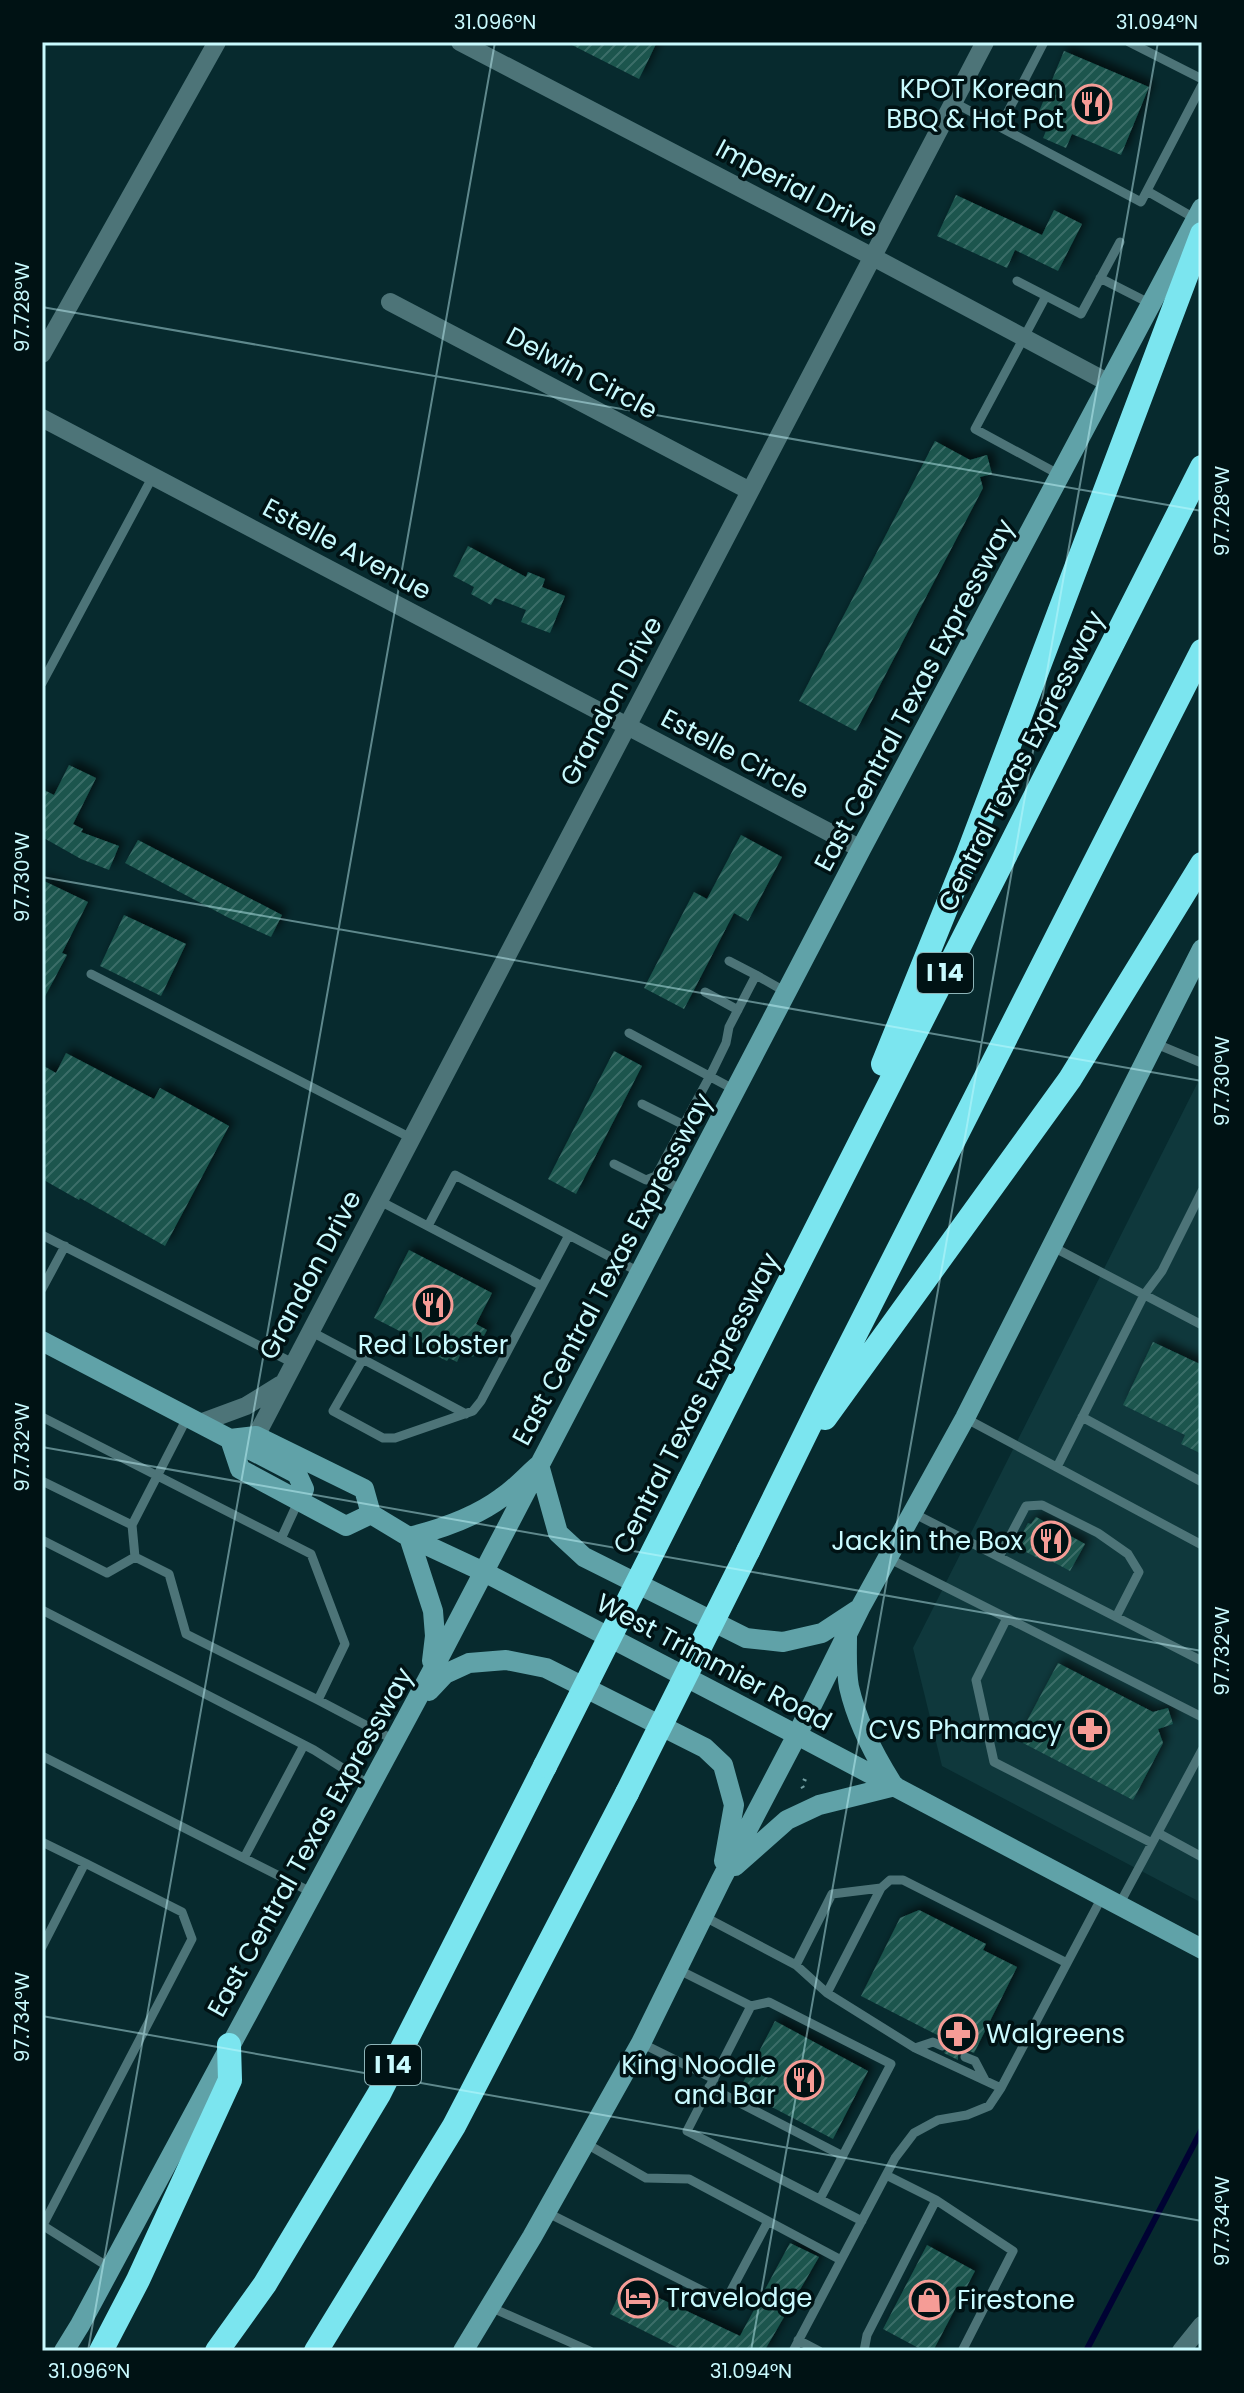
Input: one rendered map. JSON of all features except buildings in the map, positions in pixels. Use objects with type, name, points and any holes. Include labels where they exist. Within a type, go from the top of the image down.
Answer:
[{"type":"highway","points":[[877,1107],[882,1067],[968,854],[1200,220]]},
{"type":"highway","name":"Central Texas Expressway","points":[[217,2351],[265,2284],[379,2094],[1202,467]]},
{"type":"highway","points":[[316,2351],[454,2126],[627,1793],[1202,651]]},
{"type":"highway","points":[[790,1465],[1070,1079],[1202,864]]},
{"type":"highway","points":[[101,2351],[138,2280],[230,2080],[229,2045]]},
{"type":"main road","name":"East Central Texas Expressway","points":[[64,2351],[371,1786],[861,849],[1151,304],[1200,220]]},
{"type":"main road","points":[[463,2351],[641,2043],[860,1608],[965,1418],[1202,949]]},
{"type":"main road","points":[[42,1341],[230,1439],[256,1436]]},
{"type":"main road","name":"West Trimmier Road","points":[[256,1436],[364,1489],[371,1514],[409,1537],[484,1572],[1202,1949]]},
{"type":"main road","points":[[230,1439],[240,1469],[299,1501],[346,1526],[371,1514]]},
{"type":"main road","points":[[431,1673],[435,1636],[433,1611],[409,1537],[435,1530],[479,1511],[502,1498],[539,1465],[558,1533],[584,1557],[746,1638],[783,1642],[822,1633],[860,1608]]},
{"type":"main road","points":[[721,1880],[787,1820],[819,1805],[895,1786],[875,1756],[860,1724],[849,1685],[847,1635]]},
{"type":"main road","points":[[409,1712],[445,1674],[469,1663],[506,1660],[546,1668],[705,1748],[723,1765],[734,1805],[721,1880]]},
{"type":"street","points":[[42,354],[217,42]]},
{"type":"street","name":"Imperial Drive","points":[[460,42],[1109,383]]},
{"type":"street","name":"Grandon Drive","points":[[256,1436],[985,42]]},
{"type":"street","name":"Delwin Circle","points":[[390,302],[750,491]]},
{"type":"street","name":"Estelle Avenue","points":[[42,418],[627,726]]},
{"type":"street","name":"Estelle Circle","points":[[627,726],[861,849]]},
{"type":"street","name":"Grandon Drive","points":[[194,1420],[246,1406],[283,1383]]},
{"type":"street","points":[[1181,2351],[1202,2325]]},
{"type":"lane","points":[[1000,127],[1044,42]]},
{"type":"lane","points":[[953,102],[1141,202],[1202,82],[1129,42]]},
{"type":"lane","points":[[1147,191],[1200,220]]},
{"type":"lane","points":[[1017,281],[1081,314],[1120,242]]},
{"type":"lane","points":[[1100,278],[1151,304]]},
{"type":"lane","points":[[1046,296],[975,429],[1060,475]]},
{"type":"lane","points":[[42,683],[153,476]]},
{"type":"lane","points":[[729,961],[786,992]]},
{"type":"lane","points":[[91,974],[411,1138]]},
{"type":"lane","points":[[614,1164],[646,1180],[656,1176],[710,1076],[726,1043],[729,1027],[756,975]]},
{"type":"lane","points":[[705,992],[738,1010]]},
{"type":"lane","points":[[629,1033],[735,1090]]},
{"type":"lane","points":[[1154,1043],[1202,1063]]},
{"type":"lane","points":[[642,1104],[684,1125]]},
{"type":"lane","points":[[428,1226],[455,1175],[639,1272]]},
{"type":"lane","points":[[656,1176],[682,1190]]},
{"type":"lane","points":[[1057,1467],[1144,1295],[1162,1271],[1202,1191]]},
{"type":"lane","points":[[378,1200],[542,1286]]},
{"type":"lane","points":[[42,1235],[293,1363]]},
{"type":"lane","points":[[363,1359],[333,1411],[383,1438],[395,1438],[473,1411],[569,1235]]},
{"type":"lane","points":[[42,1289],[65,1246]]},
{"type":"lane","points":[[1053,1247],[1202,1325]]},
{"type":"lane","points":[[310,1331],[466,1414]]},
{"type":"lane","points":[[42,1417],[311,1554],[345,1644],[318,1700]]},
{"type":"lane","points":[[1082,1417],[1202,1482]]},
{"type":"lane","points":[[965,1418],[1201,1543]]},
{"type":"lane","points":[[135,1557],[132,1525],[158,1475],[194,1420]]},
{"type":"lane","points":[[42,1481],[132,1525]]},
{"type":"lane","points":[[281,1539],[299,1501]]},
{"type":"lane","points":[[999,1557],[1026,1506],[1042,1505],[1084,1526],[1128,1554],[1139,1572],[1116,1617]]},
{"type":"lane","points":[[913,1513],[1202,1661]]},
{"type":"lane","points":[[42,1540],[107,1573],[135,1557]]},
{"type":"lane","points":[[135,1557],[169,1574],[186,1634],[394,1740]]},
{"type":"lane","points":[[888,1558],[1202,1717]]},
{"type":"lane","points":[[42,1610],[304,1745],[371,1786]]},
{"type":"lane","points":[[1007,1618],[976,1680],[994,1762],[1152,1843]]},
{"type":"lane","points":[[244,1858],[304,1745]]},
{"type":"lane","points":[[793,2351],[895,2158],[914,2133],[938,2120],[967,2115],[989,2106],[1067,1963],[1152,1843],[1202,1750]]},
{"type":"lane","points":[[42,1756],[313,1893]]},
{"type":"lane","points":[[1158,1833],[1202,1857]]},
{"type":"lane","points":[[42,1842],[182,1912],[192,1939],[42,2225],[110,2268]]},
{"type":"lane","points":[[42,1947],[85,1863]]},
{"type":"lane","points":[[827,1993],[881,1888],[890,1880],[903,1880],[1067,1963]]},
{"type":"lane","points":[[796,1965],[832,1894],[881,1888]]},
{"type":"lane","points":[[703,1916],[796,1965],[827,1993],[915,2048],[1001,2088]]},
{"type":"lane","points":[[677,1969],[751,2006],[769,2002],[891,2064],[820,2199]]},
{"type":"lane","points":[[751,2006],[687,2131],[862,2221]]},
{"type":"lane","points":[[915,2048],[933,2042],[942,2046]]},
{"type":"lane","points":[[641,2043],[843,2156]]},
{"type":"lane","points":[[965,2057],[975,2061],[985,2080]]},
{"type":"lane","points":[[585,2143],[646,2178],[689,2179],[841,2260]]},
{"type":"lane","points":[[886,2175],[936,2200],[1013,2251],[962,2351]]},
{"type":"lane","points":[[864,2351],[867,2335],[936,2200]]},
{"type":"lane","points":[[546,2212],[725,2302],[768,2221]]},
{"type":"lane","points":[[490,2307],[587,2351]]},
{"type":"lane","points":[[798,2340],[819,2351]]},
{"type":"path","points":[[802,1786],[805,1779]]},
{"type":"path","points":[[793,1782],[802,1786],[807,1795]]},
{"type":"shaded area","points":[[1202,1074],[1202,1903],[942,1766],[913,1648]]},
{"type":"waterway","points":[[1086,2351],[1202,2129]]},
{"type":"place","name":"KPOT Korean BBQ & Hot Pot","points":[[1092,104]]},
{"type":"place","name":"Red Lobster","points":[[433,1305]]},
{"type":"place","name":"Jack in the Box","points":[[1051,1541]]},
{"type":"place","name":"CVS Pharmacy","points":[[1090,1730]]},
{"type":"place","name":"Walgreens","points":[[958,2034]]},
{"type":"place","name":"King Noodle and Bar","points":[[804,2080]]},
{"type":"place","name":"Travelodge","points":[[638,2298]]},
{"type":"place","name":"Firestone","points":[[929,2300]]}]
